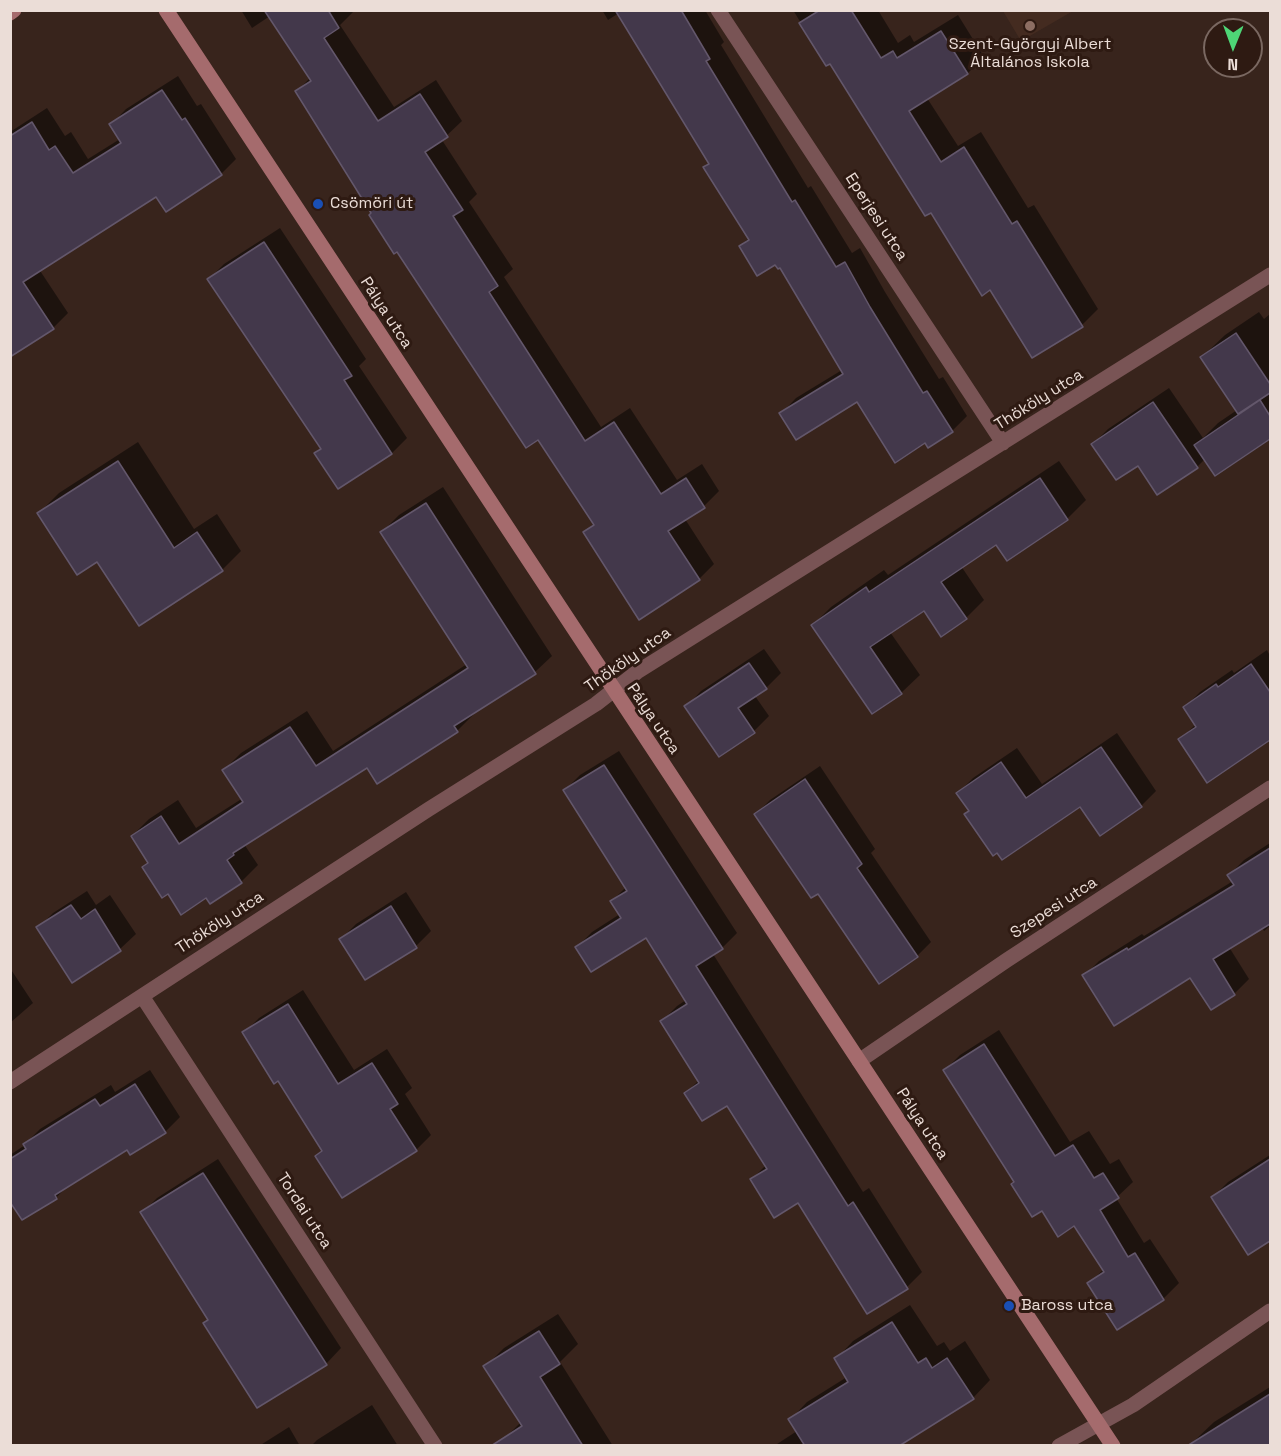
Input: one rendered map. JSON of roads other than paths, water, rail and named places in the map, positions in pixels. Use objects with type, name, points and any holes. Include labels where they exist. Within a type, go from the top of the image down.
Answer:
[{"type":"street","name":"Pálya utca","points":[[166,10],[1113,1446]]},
{"type":"street","name":"Eperjesi utca","points":[[718,10],[1004,443]]},
{"type":"street","name":"Thököly utca","points":[[10,1082],[429,808],[587,711],[637,672],[1270,275]]},
{"type":"street","name":"Szepesi utca","points":[[859,1061],[1007,960],[1270,788]]},
{"type":"street","name":"Tordai utca","points":[[142,996],[435,1446]]},
{"type":"street","points":[[1059,1446],[1133,1405],[1270,1311]]},
{"type":"place","name":"Szent-Györgyi Albert Általános Iskola","points":[[1030,26]]},
{"type":"place","name":"Csömöri út","points":[[318,204]]},
{"type":"place","name":"Baross utca","points":[[1009,1306]]}]
